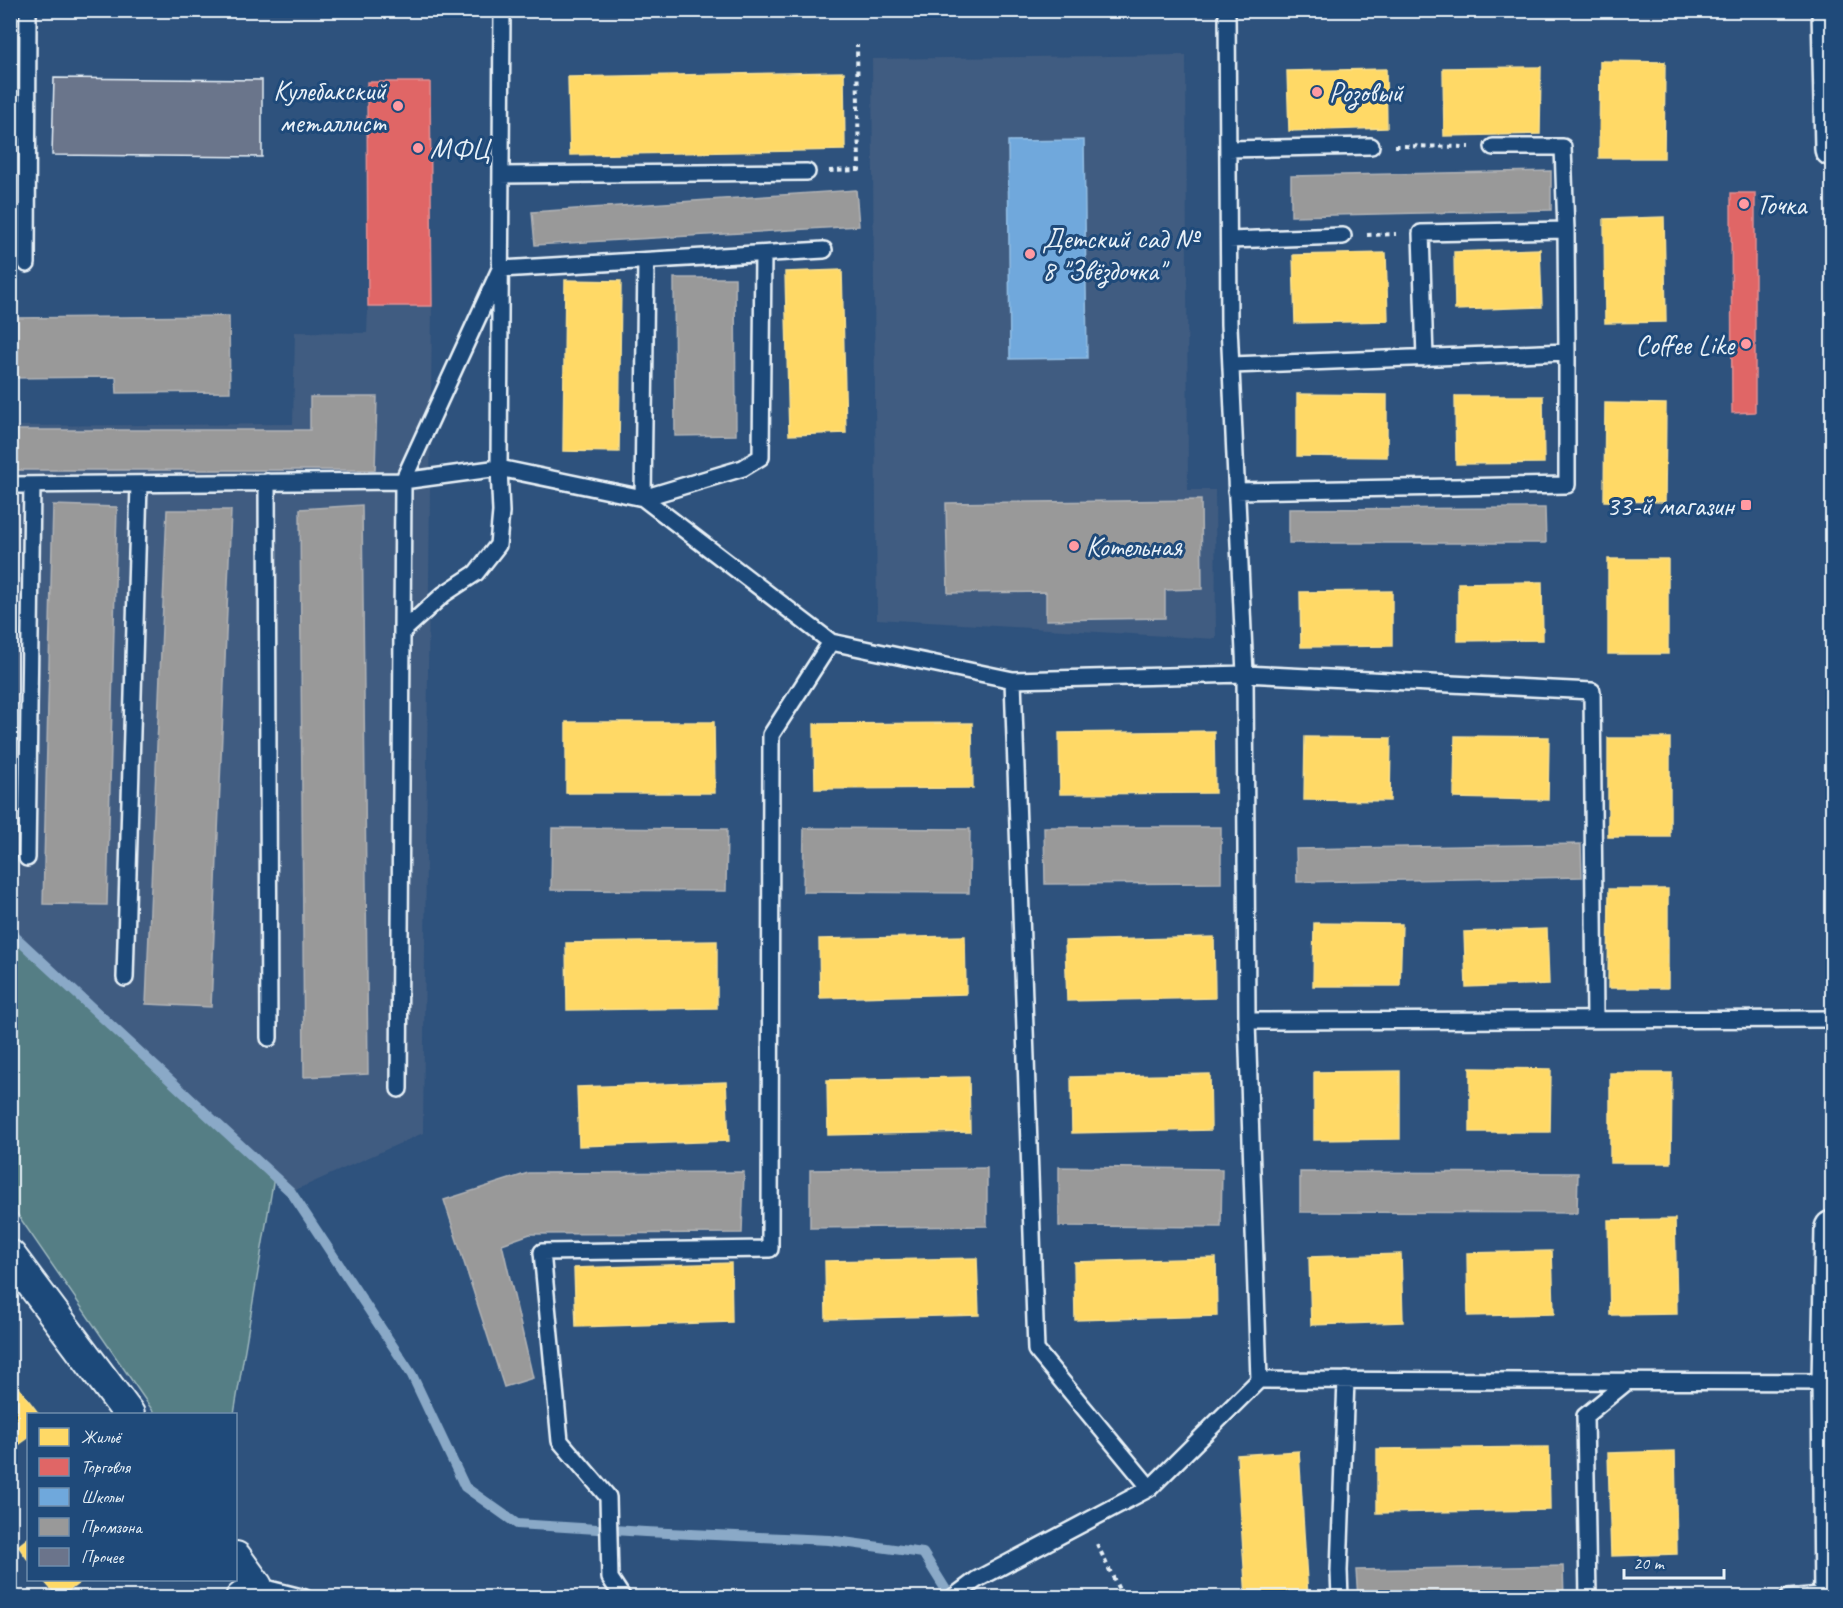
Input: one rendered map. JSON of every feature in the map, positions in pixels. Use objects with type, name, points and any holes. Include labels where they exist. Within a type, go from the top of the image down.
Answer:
[{"type":"street","points":[[1828,10],[1833,149]]},
{"type":"street","points":[[1831,1596],[1833,1228]]},
{"type":"street","points":[[10,1255],[128,1413]]},
{"type":"street","points":[[237,1560],[249,1592]]},
{"type":"lane","points":[[27,264],[28,10]]},
{"type":"lane","points":[[402,631],[444,594],[476,573],[498,545],[501,512],[499,468],[502,10]]},
{"type":"lane","points":[[1227,10],[1231,365],[1245,674],[1247,1021],[1259,1380]]},
{"type":"lane","points":[[1228,148],[1371,146]]},
{"type":"lane","points":[[1236,491],[1567,485],[1566,230],[1563,147],[1493,147]]},
{"type":"lane","points":[[501,176],[807,172]]},
{"type":"lane","points":[[1425,358],[1421,233],[1566,230]]},
{"type":"lane","points":[[1229,240],[1343,236]]},
{"type":"lane","points":[[500,269],[824,250]]},
{"type":"lane","points":[[643,498],[743,468],[761,457],[762,254]]},
{"type":"lane","points":[[643,498],[646,261]]},
{"type":"lane","points":[[399,1089],[403,481],[500,269]]},
{"type":"lane","points":[[1231,365],[1567,352]]},
{"type":"lane","points":[[10,485],[403,481],[499,468],[643,498],[831,642],[1013,680],[1245,674],[1592,691],[1595,1020]]},
{"type":"lane","points":[[267,482],[268,1038]]},
{"type":"lane","points":[[125,978],[139,484]]},
{"type":"lane","points":[[27,858],[32,485]]},
{"type":"lane","points":[[623,1598],[610,1578],[609,1497],[560,1441],[542,1252],[770,1249],[771,735],[831,642]]},
{"type":"lane","points":[[1013,680],[1036,1350],[1150,1488]]},
{"type":"lane","points":[[1247,1021],[1833,1019]]},
{"type":"lane","points":[[952,1598],[976,1580],[1150,1488],[1259,1380],[1831,1382]]},
{"type":"lane","points":[[1340,1598],[1346,1380]]},
{"type":"lane","points":[[1588,1598],[1585,1416],[1628,1381]]},
{"type":"lane","points":[[249,1592],[305,1598]]},
{"type":"lane","points":[[1788,1598],[1831,1596]]},
{"type":"path","points":[[807,172],[859,170],[857,45]]},
{"type":"path","points":[[1371,146],[1493,147]]},
{"type":"path","points":[[1343,236],[1421,233]]},
{"type":"path","points":[[1085,1522],[1123,1598]]},
{"type":"shaded area","name":"Детский сад № 8 \"Звёздочка\"","points":[[1186,55],[1188,490],[1215,490],[1216,639],[877,619],[872,59]]},
{"type":"shaded area","points":[[368,306],[432,306],[423,1133],[291,1192],[11,932],[10,426],[293,424],[295,332],[367,333]]},
{"type":"green space","points":[[11,932],[274,1177],[234,1413],[154,1413],[11,1205]]},
{"type":"building: Жильё","points":[[1600,61],[1665,62],[1664,158],[1599,158]]},
{"type":"building: Жильё","points":[[1541,67],[1540,134],[1444,136],[1443,68]]},
{"type":"building: Жильё","points":[[1386,69],[1387,128],[1289,131],[1287,71]]},
{"type":"building: Жильё","points":[[844,72],[845,150],[570,155],[568,77]]},
{"type":"building: Жильё","points":[[1664,217],[1666,322],[1605,323],[1604,219]]},
{"type":"building: Жильё","points":[[1540,249],[1542,307],[1455,310],[1454,252]]},
{"type":"building: Жильё","points":[[1386,253],[1388,321],[1295,323],[1293,255]]},
{"type":"building: Жильё","points":[[842,270],[846,433],[789,435],[785,272]]},
{"type":"building: Жильё","points":[[565,280],[621,281],[619,452],[563,451]]},
{"type":"building: Жильё","points":[[1297,394],[1387,395],[1387,457],[1297,456]]},
{"type":"building: Жильё","points":[[1455,396],[1543,396],[1544,463],[1456,464]]},
{"type":"building: Жильё","points":[[1605,403],[1666,404],[1665,502],[1604,501]]},
{"type":"building: Жильё","points":[[1608,559],[1668,559],[1668,654],[1608,654]]},
{"type":"building: Жильё","points":[[1542,582],[1543,640],[1458,641],[1458,583]]},
{"type":"building: Жильё","points":[[1392,591],[1392,646],[1301,647],[1300,592]]},
{"type":"building: Жильё","points":[[566,722],[714,722],[715,793],[566,793]]},
{"type":"building: Жильё","points":[[972,723],[973,788],[815,789],[814,724]]},
{"type":"building: Жильё","points":[[1214,731],[1215,793],[1060,794],[1059,733]]},
{"type":"building: Жильё","points":[[1455,736],[1549,737],[1548,800],[1454,798]]},
{"type":"building: Жильё","points":[[1305,737],[1391,738],[1390,801],[1304,800]]},
{"type":"building: Жильё","points":[[1608,738],[1670,738],[1670,837],[1608,837]]},
{"type":"building: Жильё","points":[[1609,889],[1668,889],[1668,988],[1608,988]]},
{"type":"building: Жильё","points":[[1314,923],[1402,924],[1400,986],[1313,986]]},
{"type":"building: Жильё","points":[[1547,929],[1549,984],[1466,987],[1464,932]]},
{"type":"building: Жильё","points":[[965,936],[966,994],[820,998],[819,939]]},
{"type":"building: Жильё","points":[[1214,937],[1215,998],[1067,1001],[1065,941]]},
{"type":"building: Жильё","points":[[717,941],[717,1008],[567,1010],[566,943]]},
{"type":"building: Жильё","points":[[1470,1068],[1551,1069],[1550,1132],[1470,1132]]},
{"type":"building: Жильё","points":[[1400,1071],[1400,1139],[1314,1140],[1314,1072]]},
{"type":"building: Жильё","points":[[1610,1073],[1672,1073],[1671,1163],[1610,1163]]},
{"type":"building: Жильё","points":[[1210,1074],[1211,1130],[1072,1133],[1071,1077]]},
{"type":"building: Жильё","points":[[969,1077],[970,1132],[828,1135],[827,1080]]},
{"type":"building: Жильё","points":[[726,1082],[729,1141],[579,1146],[577,1087]]},
{"type":"building: Жильё","points":[[1675,1219],[1677,1314],[1610,1315],[1608,1220]]},
{"type":"building: Жильё","points":[[1552,1251],[1554,1314],[1468,1316],[1467,1253]]},
{"type":"building: Жильё","points":[[1401,1254],[1403,1322],[1311,1325],[1309,1257]]},
{"type":"building: Жильё","points":[[977,1258],[979,1315],[826,1319],[825,1261]]},
{"type":"building: Жильё","points":[[1216,1258],[1217,1316],[1075,1320],[1074,1262]]},
{"type":"building: Жильё","points":[[731,1263],[732,1322],[576,1327],[574,1268]]},
{"type":"building: Жильё","points":[[16,1384],[38,1413],[27,1413],[27,1439],[10,1451],[10,1388]]},
{"type":"building: Жильё","points":[[1549,1447],[1550,1510],[1377,1513],[1377,1449]]},
{"type":"building: Жильё","points":[[1299,1451],[1308,1598],[1246,1598],[1237,1455]]},
{"type":"building: Жильё","points":[[1675,1451],[1677,1554],[1611,1556],[1608,1453]]},
{"type":"building: Жильё","points":[[27,1539],[27,1559],[18,1546]]},
{"type":"building: Жильё","points":[[44,1581],[82,1581],[59,1598]]},
{"type":"building: Торговля","points":[[367,82],[430,82],[432,306],[368,306]]},
{"type":"building: Торговля","points":[[1731,193],[1755,193],[1755,412],[1732,413]]},
{"type":"building: Школы","points":[[1084,140],[1087,358],[1010,359],[1008,141]]},
{"type":"building: Промзона","points":[[1551,171],[1551,210],[1291,216],[1291,176]]},
{"type":"building: Промзона","points":[[856,190],[859,226],[535,245],[532,212]]},
{"type":"building: Промзона","points":[[674,278],[735,278],[736,435],[675,436]]},
{"type":"building: Промзона","points":[[229,316],[230,392],[117,393],[116,377],[10,378],[10,318]]},
{"type":"building: Промзона","points":[[310,397],[377,397],[375,470],[10,470],[10,430],[310,430]]},
{"type":"building: Промзона","name":"Котельная","points":[[1201,500],[1202,589],[1165,590],[1165,618],[1046,620],[1046,592],[948,593],[946,503]]},
{"type":"building: Промзона","points":[[53,505],[117,507],[107,905],[43,904]]},
{"type":"building: Промзона","points":[[362,505],[368,1074],[304,1077],[300,509]]},
{"type":"building: Промзона","points":[[1545,508],[1546,543],[1289,543],[1289,509]]},
{"type":"building: Промзона","points":[[167,510],[231,510],[211,1007],[146,1004]]},
{"type":"building: Промзона","points":[[1044,827],[1221,827],[1221,883],[1045,884]]},
{"type":"building: Промзона","points":[[552,828],[727,829],[726,891],[551,890]]},
{"type":"building: Промзона","points":[[804,828],[970,829],[969,893],[803,892]]},
{"type":"building: Промзона","points":[[1581,844],[1582,877],[1297,882],[1296,849]]},
{"type":"building: Промзона","points":[[1059,1167],[1222,1169],[1221,1227],[1059,1226]]},
{"type":"building: Промзона","points":[[987,1168],[987,1226],[810,1228],[810,1170]]},
{"type":"building: Промзона","points":[[744,1172],[742,1233],[530,1234],[502,1244],[533,1378],[504,1387],[444,1200],[528,1173]]},
{"type":"building: Промзона","points":[[1300,1172],[1578,1173],[1577,1213],[1300,1212]]},
{"type":"building: Промзона","points":[[1563,1566],[1564,1598],[1358,1598],[1356,1570]]},
{"type":"building: Прочее","points":[[54,78],[262,80],[262,157],[52,155]]},
{"type":"waterway","points":[[10,932],[291,1192],[412,1375],[465,1487],[517,1524],[829,1540],[923,1553],[951,1598]]},
{"type":"place","name":"Розовый","points":[[1317,92]]},
{"type":"place","name":"Кулебакский металлист","points":[[398,106]]},
{"type":"place","name":"МФЦ","points":[[418,148]]},
{"type":"place","name":"Точка","points":[[1744,204]]},
{"type":"place","name":"Детский сад № 8 \"Звёздочка\"","points":[[1030,254]]},
{"type":"place","name":"Coffee Like","points":[[1746,344]]},
{"type":"place","name":"33-й магазин","points":[[1746,505]]},
{"type":"place","name":"Котельная","points":[[1074,546]]}]
